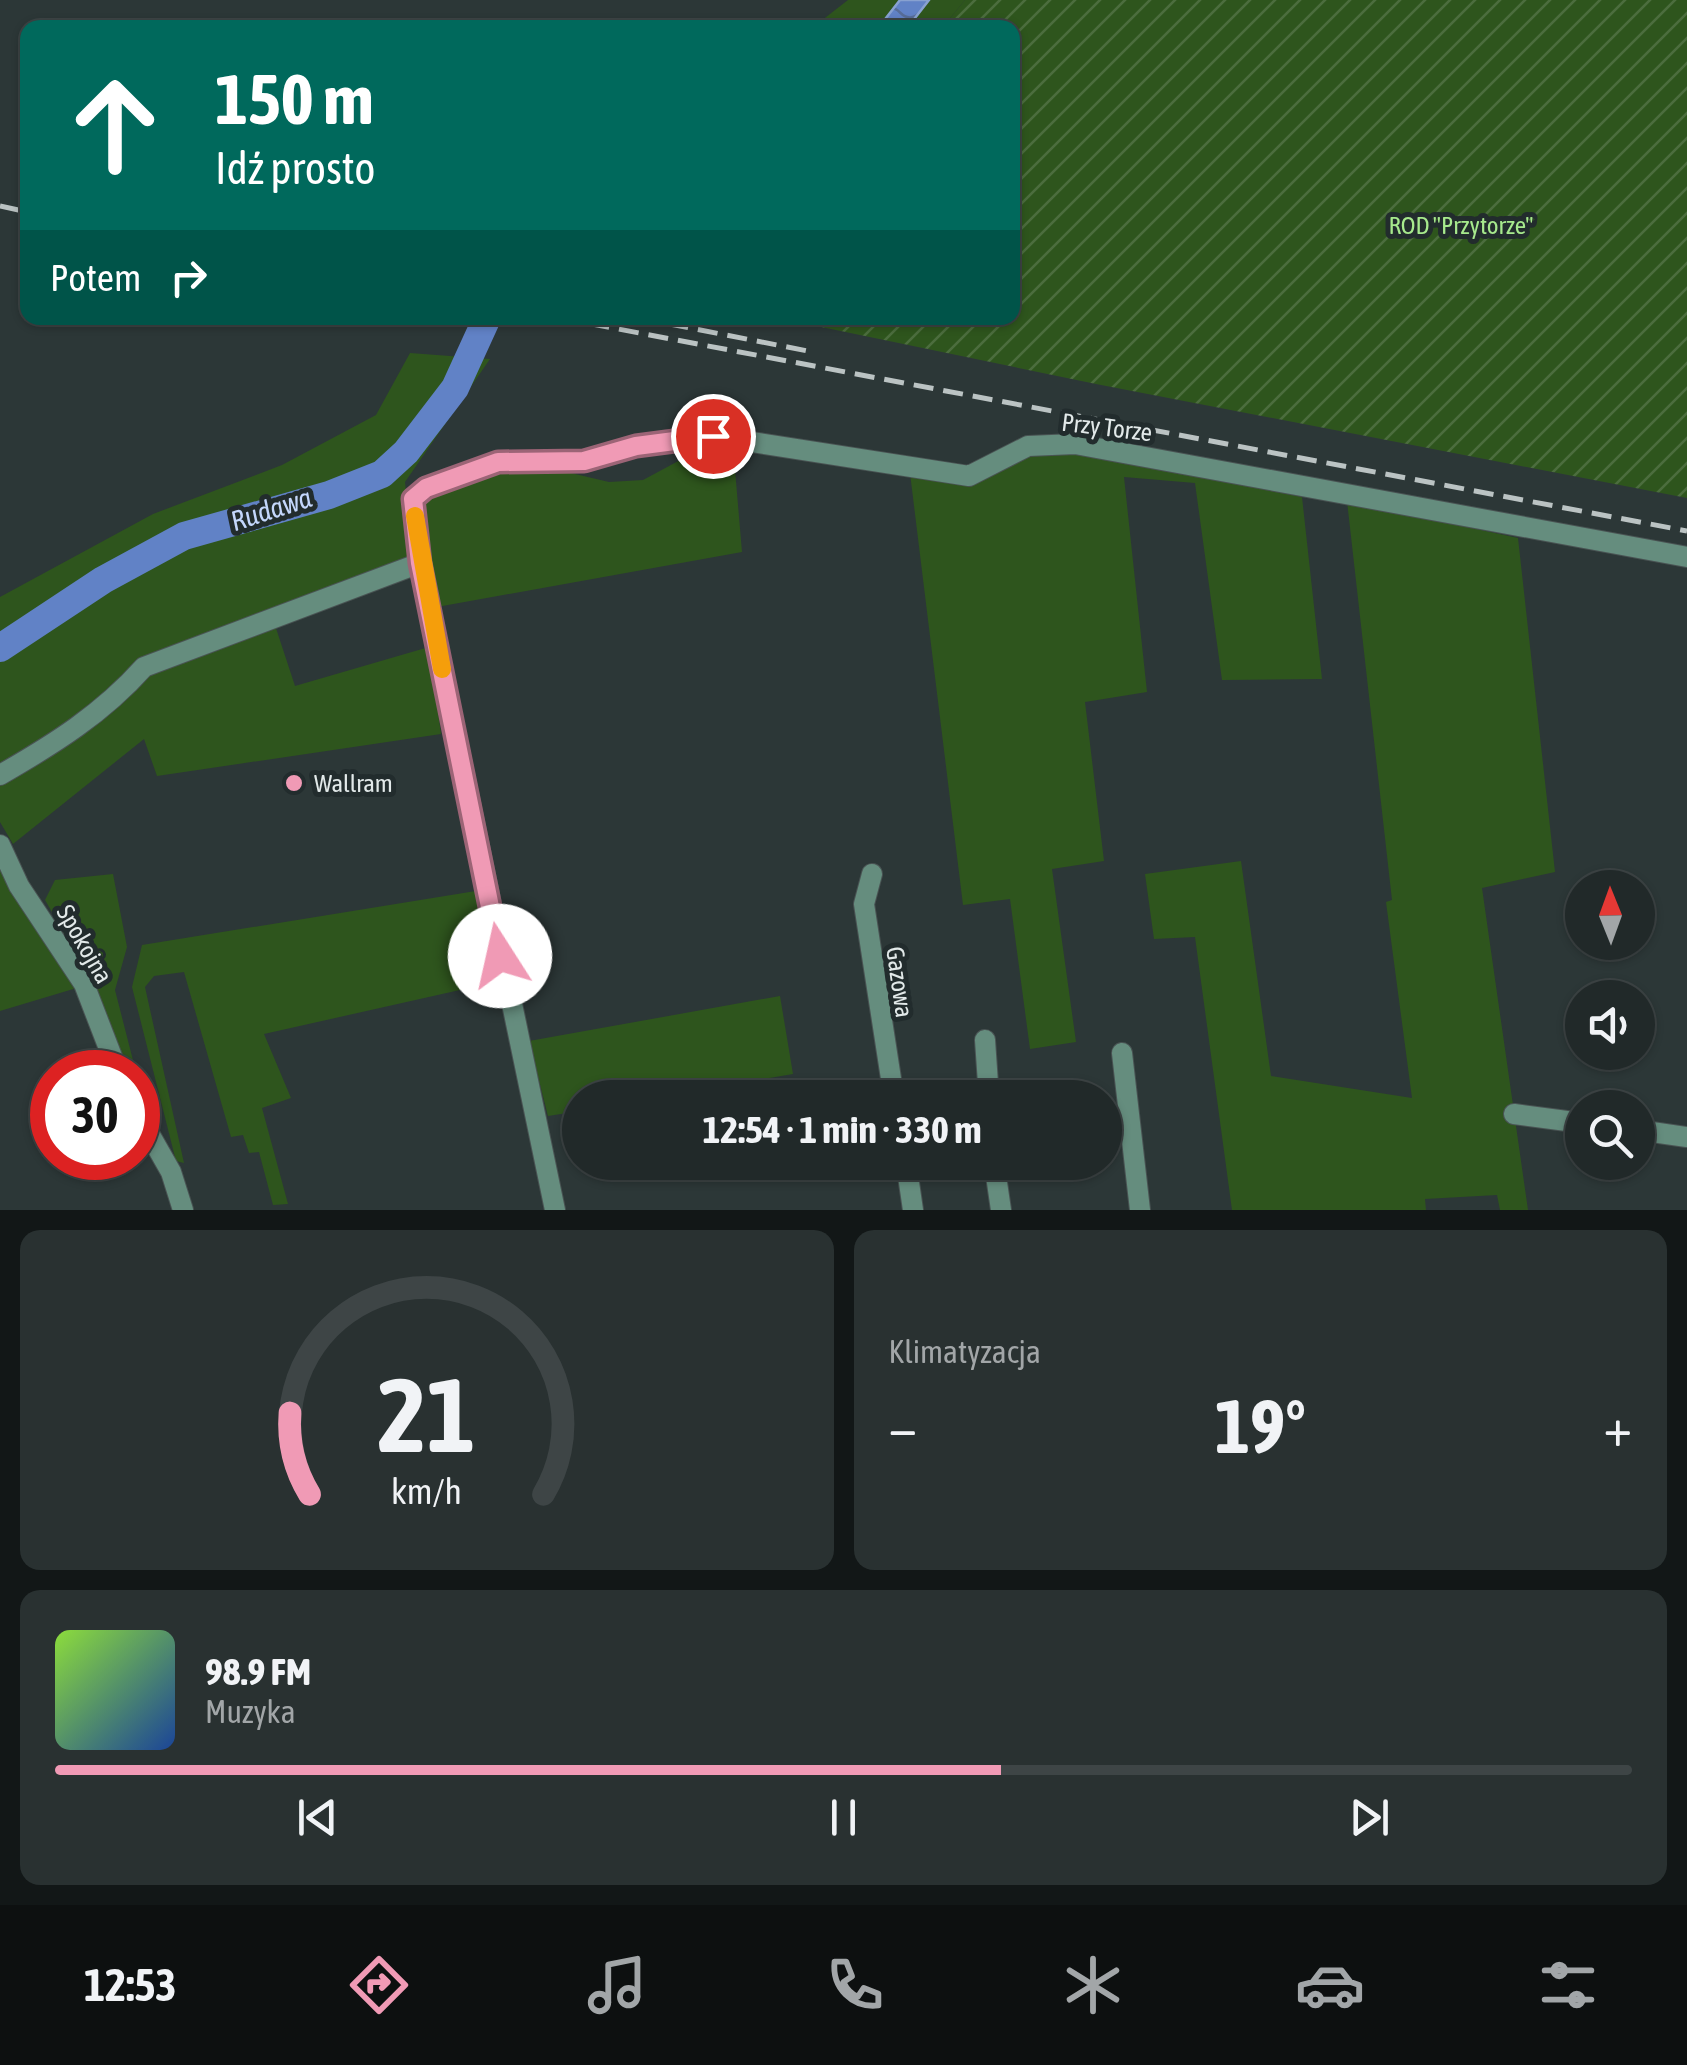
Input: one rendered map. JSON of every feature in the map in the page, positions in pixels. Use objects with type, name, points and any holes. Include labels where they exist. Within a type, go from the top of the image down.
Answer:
[{"type":"street","name":"Przy Torze","points":[[420,563],[413,499],[426,488],[498,462],[584,461],[636,446],[713,436],[969,476],[1028,446],[1075,444],[1687,558]]},
{"type":"street","points":[[0,775],[81,726],[115,699],[144,667],[420,563],[555,1210]]},
{"type":"street","name":"Spokojna","points":[[0,845],[20,886],[84,984],[110,1050]]},
{"type":"street","name":"Gazowa","points":[[872,874],[864,904],[891,1080]]},
{"type":"street","points":[[985,1040],[988,1080]]},
{"type":"street","points":[[1122,1053],[1140,1210]]},
{"type":"street","points":[[1514,1114],[1565,1121]]},
{"type":"street","points":[[1655,1132],[1687,1137]]},
{"type":"street","points":[[160,1153],[171,1172],[183,1210]]},
{"type":"street","points":[[909,1180],[913,1210]]},
{"type":"street","points":[[996,1180],[1000,1210]]},
{"type":"green space","points":[[848,0],[900,0],[884,20],[822,20]]},
{"type":"green space","points":[[929,0],[965,0],[949,20],[914,20]]},
{"type":"green space","name":"ROD \"Przytorze\"","points":[[965,0],[1687,0],[1687,498],[812,325],[1020,325],[1020,20],[949,20]]},
{"type":"green space","points":[[410,353],[490,359],[405,482],[413,562],[270,610],[295,686],[429,647],[441,734],[157,776],[144,739],[13,844],[0,822],[0,597],[153,514],[282,465],[376,415]]},
{"type":"green space","points":[[733,446],[742,552],[437,607],[418,500],[467,471],[558,470],[609,482],[643,480],[697,451]]},
{"type":"green space","points":[[1063,448],[1302,497],[1322,679],[1222,680],[1195,483],[1124,477],[1147,692],[1085,702],[1104,861],[1052,869],[1076,1042],[1030,1049],[1010,899],[963,905],[909,465],[971,470]]},
{"type":"green space","points":[[1347,501],[1518,538],[1555,872],[1482,888],[1528,1210],[1500,1210],[1497,1195],[1425,1199],[1426,1210],[1232,1210],[1195,937],[1154,939],[1145,874],[1241,861],[1271,1076],[1412,1098],[1386,902],[1392,900]]},
{"type":"green space","points":[[0,857],[80,987],[0,1011]]},
{"type":"green space","points":[[113,874],[127,947],[115,990],[130,1050],[118,1050],[88,974],[45,900],[55,880]]},
{"type":"green space","points":[[482,890],[500,981],[264,1034],[291,1098],[262,1108],[288,1204],[273,1205],[259,1152],[249,1153],[243,1135],[231,1137],[184,972],[154,976],[145,987],[159,1050],[148,1050],[132,987],[142,945]]},
{"type":"green space","points":[[780,996],[793,1074],[758,1080],[562,1080],[562,1114],[548,1116],[529,1041]]},
{"type":"green space","points":[[160,1055],[184,1163],[176,1161],[160,1098]]},
{"type":"water","points":[[900,0],[929,0],[913,20],[884,20]]},
{"type":"waterway","name":"Rudawa","points":[[0,648],[103,580],[184,536],[329,495],[382,474],[406,452],[455,388],[484,325]]},
{"type":"railway","points":[[0,206],[20,210]]},
{"type":"railway","points":[[597,325],[1687,531]]},
{"type":"railway","points":[[675,325],[813,352]]},
{"type":"slow traffic","points":[[415,516],[420,563],[442,669]]},
{"type":"place","name":"Wallram","points":[[294,783]]},
{"type":"route","points":[[500,956],[420,563],[413,499],[426,488],[498,462],[584,461],[636,446],[713,436]]}]
